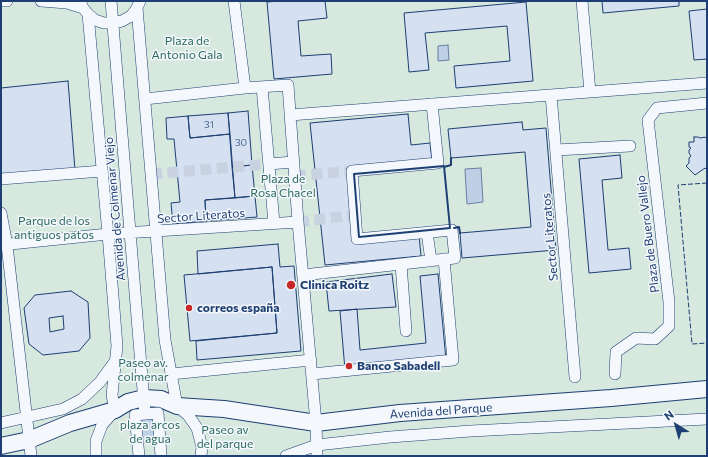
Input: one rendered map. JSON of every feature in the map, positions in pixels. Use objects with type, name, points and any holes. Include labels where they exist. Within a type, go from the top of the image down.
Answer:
[{"type":"street","points":[[1,1],[7,1]]},
{"type":"street","points":[[42,1],[84,8],[95,20],[112,23],[126,18],[141,3]]},
{"type":"street","name":"Avenida de Colmenar Viejo","points":[[111,1],[145,406]]},
{"type":"street","points":[[234,1],[245,88]]},
{"type":"street","points":[[582,1],[590,92]]},
{"type":"street","points":[[141,3],[145,99],[165,340],[177,406],[188,415],[197,428],[202,447],[201,456]]},
{"type":"street","name":"Avenida de Colmenar Viejo","points":[[84,8],[102,171],[117,346],[112,394],[114,410]]},
{"type":"street","points":[[290,115],[707,83]]},
{"type":"street","points":[[145,99],[245,88],[288,85],[293,162],[316,423],[317,451]]},
{"type":"street","points":[[262,87],[274,223]]},
{"type":"street","name":"Sector Literatos","points":[[552,95],[575,377]]},
{"type":"street","name":"Plaza de Buero Vallejo","points":[[615,374],[616,352],[636,338],[655,339],[669,326],[669,302],[648,120],[657,108],[707,103]]},
{"type":"street","points":[[303,275],[455,258],[452,230],[357,239],[352,171],[438,163],[432,104]]},
{"type":"street","points":[[556,150],[630,146]]},
{"type":"street","points":[[269,164],[293,162]]},
{"type":"street","points":[[1,179],[102,171]]},
{"type":"street","points":[[1,213],[30,456]]},
{"type":"street","name":"Sector Literatos","points":[[4,245],[108,234],[298,222]]},
{"type":"street","points":[[428,232],[431,260]]},
{"type":"street","points":[[312,374],[453,360],[444,259]]},
{"type":"street","points":[[401,264],[406,331]]},
{"type":"street","points":[[1,423],[63,409],[82,399],[100,382],[116,360]]},
{"type":"street","points":[[171,374],[311,360]]},
{"type":"street","name":"Avenida del Parque","points":[[145,406],[161,399],[177,406],[224,409],[316,423],[400,413],[605,399],[707,389]]},
{"type":"street","points":[[1,446],[29,440],[70,422],[114,410],[128,402],[145,406],[158,413],[161,456]]},
{"type":"street","points":[[139,456],[135,415],[145,406]]},
{"type":"street","points":[[96,456],[96,441],[102,425],[114,410]]},
{"type":"street","name":"Avenida del Parque","points":[[286,456],[390,437],[470,431],[707,419]]},
{"type":"green space","points":[[1,1],[707,1],[707,456],[1,456]]},
{"type":"water","points":[[448,45],[449,60],[438,61],[438,46]]},
{"type":"water","points":[[481,168],[483,202],[467,204],[465,169]]},
{"type":"water","points":[[155,417],[156,441],[142,443],[140,418]]},
{"type":"building","points":[[325,1],[327,18],[298,21],[301,56],[331,54],[332,74],[274,79],[267,2]]},
{"type":"building","points":[[602,1],[679,1],[679,6],[603,13]]},
{"type":"building","points":[[526,2],[533,81],[456,88],[454,66],[510,61],[507,26],[425,33],[429,70],[409,72],[404,13]]},
{"type":"building","points":[[707,9],[707,59],[694,60],[689,11]]},
{"type":"building","points":[[68,81],[75,170],[1,176],[1,88]]},
{"type":"building","points":[[248,111],[252,165],[232,167],[228,113]]},
{"type":"building","points":[[228,113],[230,134],[190,138],[188,116]]},
{"type":"building","points":[[408,114],[411,145],[430,143],[432,161],[349,168],[355,242],[419,235],[421,256],[325,265],[310,123]]},
{"type":"building","points":[[188,116],[190,138],[230,134],[235,198],[205,200],[206,221],[173,224],[171,203],[180,202],[174,139],[167,139],[166,118]]},
{"type":"building","points":[[522,122],[523,130],[546,128],[556,250],[462,258],[460,233],[531,227],[525,152],[451,158],[448,129]]},
{"type":"building","points":[[694,137],[705,137],[707,139],[707,170],[705,168],[695,175],[686,166],[689,163],[689,158],[691,156],[689,153],[691,148],[689,147],[689,142],[694,142]]},
{"type":"building","points":[[620,155],[622,178],[602,180],[608,250],[629,248],[631,269],[589,273],[579,159]]},
{"type":"building","points":[[252,165],[255,196],[235,198],[232,167]]},
{"type":"building","points":[[255,196],[257,217],[206,221],[205,200]]},
{"type":"building","points":[[278,244],[280,267],[294,266],[301,351],[197,360],[196,341],[277,333],[272,267],[198,274],[197,251]]},
{"type":"building","points":[[272,267],[277,333],[190,341],[184,275]]},
{"type":"building","points":[[392,274],[396,307],[329,311],[326,282]]},
{"type":"building","points":[[438,274],[446,360],[345,370],[340,311],[357,309],[360,350],[426,343],[420,276]]},
{"type":"building","points":[[71,291],[88,302],[90,338],[79,351],[43,355],[29,344],[24,308],[35,295]],"holes":[[[63,316],[64,329],[50,332],[49,318]]]},
{"type":"tunnel","points":[[151,174],[269,164]]},
{"type":"tunnel","points":[[295,176],[352,171]]},
{"type":"tunnel","points":[[298,222],[355,215]]},
{"type":"fence","points":[[707,183],[678,185],[692,344],[707,343]]},
{"type":"wall","points":[[444,167],[451,165],[451,158]]},
{"type":"wall","points":[[444,166],[450,228],[359,237],[354,174],[444,166]]},
{"type":"wall","points":[[454,228],[459,227],[460,233]]},
{"type":"place","name":"Clinica Roitz","points":[[291,285]]},
{"type":"place","name":"correos españa","points":[[189,308]]},
{"type":"place","name":"Banco Sabadell","points":[[349,366]]},
{"type":"park label","name":"Plaza de Antonio Gala","points":[[187,48]]},
{"type":"park label","name":"Plaza de Rosa Chacel","points":[[283,186]]},
{"type":"park label","name":"Parque de los antiguos patos","points":[[54,228]]},
{"type":"park label","name":"Paseo av. colmenar","points":[[143,370]]},
{"type":"park label","name":"plaza arcos de agua","points":[[150,432]]},
{"type":"park label","name":"Paseo av del parque","points":[[225,437]]}]
